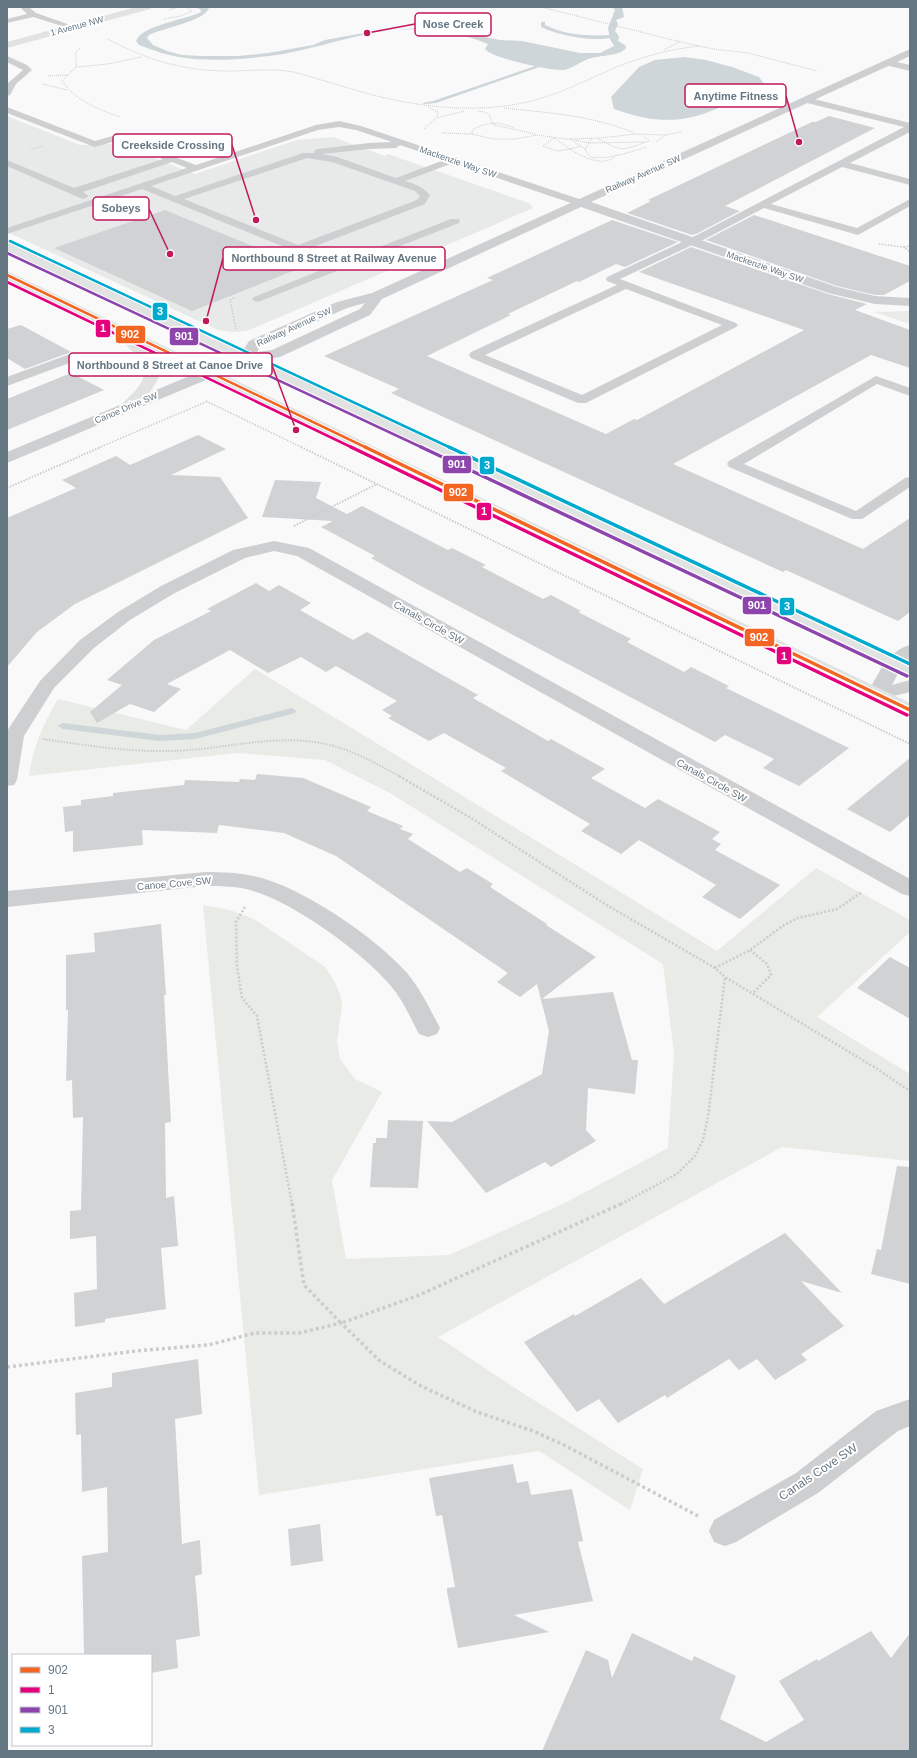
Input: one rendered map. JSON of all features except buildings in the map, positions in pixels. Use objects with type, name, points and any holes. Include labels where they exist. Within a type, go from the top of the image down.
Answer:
[{"type":"main road","name":"1 Avenue NW","points":[[7,45],[143,8]]},
{"type":"main road","points":[[7,246],[902,667]]},
{"type":"main road","points":[[7,274],[910,710]]},
{"type":"main road","points":[[119,329],[151,365],[153,371],[151,381],[126,408]]},
{"type":"street","name":"Railway Avenue SW","points":[[246,358],[275,354],[365,312],[377,296],[910,52]]},
{"type":"street","name":"Mackenzie Way SW","points":[[581,203],[848,295],[881,301],[910,302]]},
{"type":"street","points":[[8,381],[70,358]]},
{"type":"street","name":"Canoe Drive SW","points":[[7,458],[246,358]]},
{"type":"street","name":"Canals Circle SW","points":[[7,780],[14,736],[47,685],[87,644],[124,616],[167,590],[239,554],[274,546],[290,548],[303,552],[910,889]]},
{"type":"street","points":[[877,694],[902,667],[910,651]]},
{"type":"street","points":[[877,694],[910,686]]},
{"type":"street","name":"Canoe Cove SW","points":[[7,899],[205,878],[237,879],[259,885],[292,899],[337,927],[385,965],[409,992],[428,1028]]},
{"type":"street","name":"Canals Cove SW","points":[[724,1531],[807,1483],[887,1421],[910,1412]]},
{"type":"lane","points":[[24,7],[33,14],[72,27]]},
{"type":"lane","points":[[7,21],[33,14]]},
{"type":"lane","points":[[7,59],[28,70],[22,76],[9,84],[7,93]]},
{"type":"lane","points":[[888,63],[910,68]]},
{"type":"lane","points":[[12,72],[22,76]]},
{"type":"lane","points":[[806,100],[910,127]]},
{"type":"lane","points":[[7,110],[95,144],[116,138],[196,168]]},
{"type":"lane","name":"Mackenzie Way SW","points":[[7,231],[316,128],[339,124],[388,138],[581,203]]},
{"type":"lane","points":[[626,285],[476,355],[582,400],[732,325],[611,279],[693,241],[910,127]]},
{"type":"lane","points":[[175,199],[306,155],[327,150],[362,146],[409,145]]},
{"type":"lane","points":[[241,153],[275,165]]},
{"type":"lane","points":[[298,249],[421,202],[425,195],[418,189],[334,159],[306,155]]},
{"type":"lane","points":[[73,192],[173,159]]},
{"type":"lane","points":[[396,181],[453,160]]},
{"type":"lane","points":[[7,164],[96,201]]},
{"type":"lane","points":[[842,164],[910,182]]},
{"type":"lane","points":[[142,186],[341,266]]},
{"type":"lane","points":[[763,205],[858,232],[910,202]]},
{"type":"lane","points":[[258,299],[454,221]]},
{"type":"lane","points":[[910,392],[876,380],[734,464],[857,516],[910,481]]},
{"type":"path","points":[[541,7],[680,42],[769,58],[852,79]]},
{"type":"path","points":[[107,39],[124,49],[158,63],[198,69],[226,71],[278,70],[292,72],[366,95],[423,106],[487,112],[491,116],[492,123]]},
{"type":"path","points":[[388,138],[422,130],[431,120],[436,118],[472,110],[502,107],[548,97],[587,82],[607,71],[662,51],[680,42]]},
{"type":"path","points":[[662,51],[699,46]]},
{"type":"path","points":[[81,48],[76,52],[76,66],[62,81],[65,87],[80,99],[120,117]]},
{"type":"path","points":[[76,66],[108,64],[142,57]]},
{"type":"path","points":[[74,69],[89,65]]},
{"type":"path","points":[[423,106],[438,112],[436,118]]},
{"type":"path","points":[[502,107],[600,120],[617,124],[636,134],[643,135],[651,145],[635,151],[600,158],[592,158],[588,155],[585,149],[570,139]]},
{"type":"path","points":[[487,112],[489,108]]},
{"type":"path","points":[[492,123],[501,127],[516,129],[537,135],[570,139],[636,134],[665,135],[684,131]]},
{"type":"path","points":[[472,134],[472,130],[475,128],[492,123],[508,125],[516,129]]},
{"type":"path","points":[[441,133],[472,134],[492,139],[515,139],[537,135]]},
{"type":"path","points":[[654,144],[665,135]]},
{"type":"path","points":[[554,138],[584,158],[598,161],[611,159],[616,157],[617,154]]},
{"type":"path","points":[[554,138],[543,146],[552,152],[581,146]]},
{"type":"path","points":[[585,149],[592,138]]},
{"type":"path","points":[[595,138],[612,146],[623,149],[643,144]]},
{"type":"path","points":[[570,139],[589,143],[648,141]]},
{"type":"path","points":[[635,151],[648,141]]},
{"type":"path","points":[[904,247],[910,246]]},
{"type":"path","points":[[236,297],[230,300],[237,336]]},
{"type":"path","points":[[204,400],[910,744]]},
{"type":"path","points":[[7,488],[208,401]]},
{"type":"path","points":[[287,529],[377,484]]},
{"type":"path","points":[[14,736],[113,749],[170,751],[219,747],[250,741],[305,741],[345,750],[363,756],[440,798],[571,883],[716,968],[725,977],[874,1067],[910,1092]]},
{"type":"path","points":[[716,968],[750,950],[784,925],[798,918],[837,910],[884,875]]},
{"type":"path","points":[[259,885],[236,922],[237,966],[242,998],[257,1016],[290,1188],[304,1285],[380,1361],[420,1386],[477,1412],[533,1431],[564,1445],[724,1531]]},
{"type":"path","points":[[750,950],[767,964],[771,975],[753,993]]},
{"type":"path","points":[[7,1367],[136,1351],[208,1345],[254,1333],[299,1333],[341,1323],[417,1296],[517,1252],[621,1204],[677,1174],[695,1156],[703,1140],[708,1117],[725,977]]},
{"type":"shaded area","points":[[194,7],[209,8],[206,13],[200,17],[183,24],[155,32],[147,38],[153,45],[182,55],[238,56],[268,53],[313,45],[325,40],[369,32],[393,30],[363,35],[283,54],[228,60],[187,58],[170,55],[139,45],[136,41],[140,35],[146,31],[201,12],[200,9]]},
{"type":"shaded area","points":[[612,7],[622,7],[624,17],[616,20],[618,24],[615,31],[619,36],[618,41],[625,45],[626,48],[620,53],[588,59],[568,69],[557,70],[509,60],[498,56],[485,49],[488,44],[458,34],[442,31],[410,29],[394,30],[417,28],[454,31],[500,40],[522,41],[580,53],[600,53],[614,46],[610,39],[608,28],[615,10]]},
{"type":"shaded area","points":[[684,57],[706,60],[732,67],[759,77],[764,84],[726,105],[709,112],[674,120],[636,116],[614,109],[611,97],[639,67],[655,60]]},
{"type":"shaded area","points":[[7,116],[80,145],[118,144],[195,174],[297,140],[333,137],[385,156],[388,154],[529,203],[533,208],[259,326],[246,331],[231,332],[218,330],[7,232]]},
{"type":"shaded area","points":[[910,311],[910,324],[874,312]]},
{"type":"shaded area","points":[[255,669],[717,951],[816,868],[910,920],[910,932],[817,1017],[910,1074],[910,1161],[782,1147],[438,1337],[518,1390],[643,1469],[630,1510],[539,1451],[259,1495],[203,905],[230,910],[254,919],[325,967],[335,982],[340,994],[342,1005],[337,1042],[340,1059],[355,1079],[382,1092],[332,1180],[346,1259],[449,1255],[563,1204],[668,1148],[674,1053],[663,964],[390,793],[325,760],[237,753],[29,776],[33,755],[39,736],[58,699],[186,730]]},
{"type":"waterway","points":[[543,23],[543,26],[551,30],[568,35],[586,37],[613,36]]},
{"type":"waterway","points":[[424,103],[434,102],[549,63]]},
{"type":"waterway","points":[[63,726],[160,738],[195,736],[292,711]]},
{"type":"transit line","name":"3","points":[[10,241],[910,664]]},
{"type":"transit line","name":"901","points":[[7,253],[907,676]]},
{"type":"transit line","name":"902","points":[[7,275],[910,710]]},
{"type":"transit line","name":"1","points":[[7,282],[907,715]]},
{"type":"place","name":"Nose Creek","points":[[367,33]]},
{"type":"place","name":"Anytime Fitness","points":[[799,142]]},
{"type":"place","name":"Creekside Crossing","points":[[256,220]]},
{"type":"place","name":"Sobeys","points":[[170,254]]},
{"type":"place","name":"Northbound 8 Street at Railway Avenue","points":[[206,321]]},
{"type":"place","name":"Northbound 8 Street at Canoe Drive","points":[[296,430]]}]
